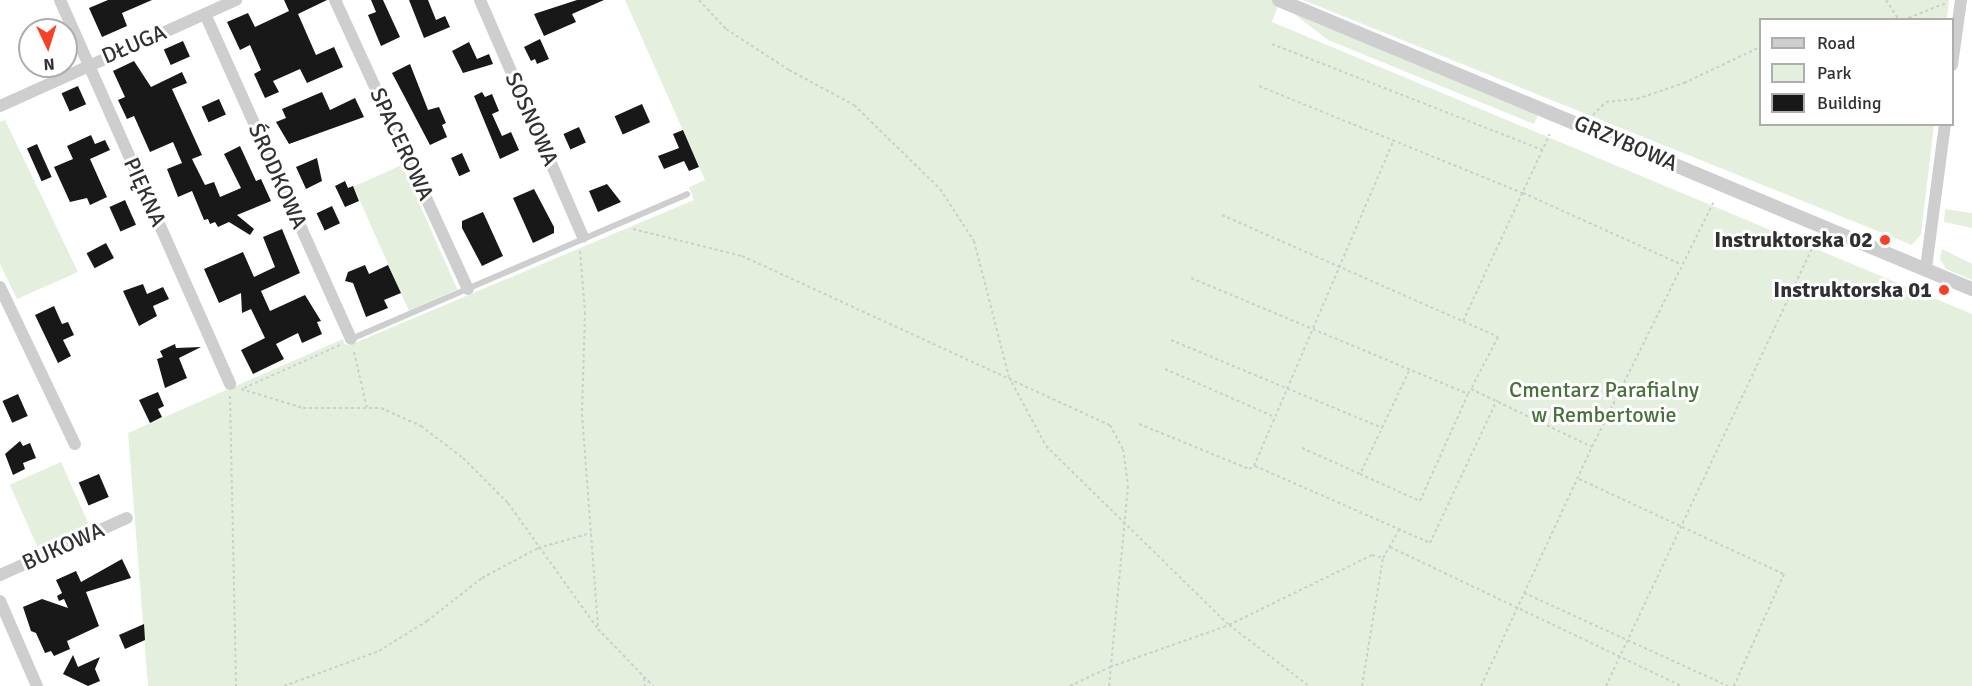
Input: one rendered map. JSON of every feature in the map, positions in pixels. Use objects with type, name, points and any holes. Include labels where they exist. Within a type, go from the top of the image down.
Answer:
[{"type":"street","name":"PIĘKNA","points":[[60,0],[235,387]]},
{"type":"street","name":"DŁUGA","points":[[0,106],[88,64],[236,0]]},
{"type":"street","name":"SPACEROWA","points":[[335,0],[468,289]]},
{"type":"street","name":"SOSNOWA","points":[[480,0],[583,237]]},
{"type":"street","name":"GRZYBOWA","points":[[1279,0],[1972,289]]},
{"type":"street","points":[[1954,57],[1961,1]]},
{"type":"street","name":"ŚRODKOWA","points":[[205,14],[351,339]]},
{"type":"street","points":[[1926,268],[1945,126]]},
{"type":"street","points":[[0,287],[75,444]]},
{"type":"street","name":"BUKOWA","points":[[0,575],[127,518]]},
{"type":"street","points":[[0,601],[37,686]]},
{"type":"lane","points":[[351,339],[687,194]]},
{"type":"path","points":[[699,0],[726,29],[789,70],[854,105],[940,189],[974,241],[1009,377],[1046,446],[1123,524],[1229,625],[1309,686]]},
{"type":"path","points":[[1886,0],[1900,18]]},
{"type":"path","points":[[1905,18],[1938,3],[1961,1]]},
{"type":"path","points":[[1272,44],[1542,150]]},
{"type":"path","points":[[1582,125],[1606,102],[1637,99],[1684,83],[1759,48]]},
{"type":"path","points":[[1259,86],[1523,194],[1680,264]]},
{"type":"path","points":[[1463,321],[1550,134]]},
{"type":"path","points":[[1139,424],[1249,469],[1254,466],[1394,140]]},
{"type":"path","points":[[1481,686],[1592,447],[1680,264],[1714,201]]},
{"type":"path","points":[[1222,215],[1341,265],[1498,337],[1468,394],[1420,501],[1302,448]]},
{"type":"path","points":[[617,225],[742,256],[1110,425],[1123,449],[1128,486],[1108,686]]},
{"type":"path","points":[[583,237],[580,248],[585,312],[582,414],[598,629]]},
{"type":"path","points":[[1606,686],[1814,243]]},
{"type":"path","points":[[1191,278],[1468,394]]},
{"type":"path","points":[[235,387],[351,339],[368,408]]},
{"type":"path","points":[[1171,340],[1382,428]]},
{"type":"path","points":[[1165,369],[1275,417]]},
{"type":"path","points":[[1360,474],[1409,370]]},
{"type":"path","points":[[235,387],[303,408],[381,408],[421,426],[463,458],[508,503],[598,629],[653,686]]},
{"type":"path","points":[[235,387],[236,686]]},
{"type":"path","points":[[1471,389],[1592,447]]},
{"type":"path","points":[[1254,466],[1430,543],[1497,400]]},
{"type":"path","points":[[1578,478],[1784,574],[1734,686]]},
{"type":"path","points":[[1362,686],[1383,558],[1400,529]]},
{"type":"path","points":[[284,686],[379,651],[427,621],[482,578],[538,548],[591,533]]},
{"type":"path","points":[[1390,547],[1514,603],[1517,608],[1682,686]]},
{"type":"path","points":[[1070,686],[1110,667],[1229,625],[1372,555],[1383,558]]},
{"type":"path","points":[[1524,592],[1728,686]]},
{"type":"path","points":[[644,678],[645,686]]},
{"type":"green space","name":"Cmentarz Parafialny w Rembertowie","points":[[625,0],[1291,0],[1280,1],[1272,22],[1972,314],[1972,686],[148,686],[128,433],[343,339],[344,344],[350,345],[694,200],[689,187],[705,180]]},
{"type":"green space","points":[[1303,0],[1949,0],[1947,18],[1759,18],[1759,126],[1934,126],[1921,234],[1912,245]]},
{"type":"green space","points":[[1294,14],[1538,115],[1534,124],[1328,40]]},
{"type":"green space","points":[[5,120],[78,272],[17,299],[0,264],[0,122]]},
{"type":"green space","points":[[402,165],[457,289],[409,311],[354,187]]},
{"type":"green space","points":[[1945,209],[1972,213],[1972,228],[1944,222]]},
{"type":"green space","points":[[1942,249],[1972,264],[1972,280],[1946,269],[1940,259]]},
{"type":"green space","points":[[61,462],[89,524],[37,547],[10,485]]},
{"type":"building","points":[[108,0],[152,0],[122,13],[127,26],[102,37],[89,8]]},
{"type":"building","points":[[284,0],[327,0],[298,14],[316,55],[334,47],[343,67],[307,83],[300,69],[273,81],[279,92],[265,98],[254,74],[261,70],[250,45],[240,50],[227,22],[248,13],[255,27],[289,11]]},
{"type":"building","points":[[371,0],[383,0],[400,37],[381,46],[368,15],[376,12]]},
{"type":"building","points":[[409,0],[428,0],[436,20],[445,16],[450,27],[424,38]]},
{"type":"building","points":[[577,0],[604,0],[572,14],[576,22],[544,36],[534,14]]},
{"type":"building","points":[[540,39],[549,59],[537,64],[535,59],[531,61],[524,47]]},
{"type":"building","points":[[183,41],[190,57],[171,65],[164,50]]},
{"type":"building","points":[[469,42],[477,59],[489,54],[493,64],[463,73],[452,51]]},
{"type":"building","points":[[134,61],[151,87],[182,72],[187,83],[172,89],[202,155],[192,159],[205,185],[214,182],[220,197],[241,188],[224,154],[240,146],[256,181],[261,179],[271,201],[237,215],[254,229],[250,235],[229,222],[218,227],[215,222],[210,224],[208,219],[204,220],[192,191],[178,197],[167,169],[182,163],[173,142],[150,152],[134,116],[127,119],[118,100],[125,97],[113,71]]},
{"type":"building","points":[[410,64],[428,110],[439,107],[446,123],[442,125],[447,137],[430,145],[392,73]]},
{"type":"building","points":[[78,86],[86,104],[70,112],[62,93]]},
{"type":"building","points":[[322,92],[330,110],[355,98],[364,117],[289,144],[276,122],[286,118],[282,109]]},
{"type":"building","points":[[482,92],[485,97],[492,94],[499,111],[492,114],[502,136],[511,132],[519,150],[500,159],[474,96]]},
{"type":"building","points":[[219,99],[226,115],[209,122],[202,107]]},
{"type":"building","points":[[642,104],[650,122],[623,134],[615,116]]},
{"type":"building","points":[[579,127],[586,143],[570,149],[563,134]]},
{"type":"building","points":[[683,130],[699,167],[689,171],[684,161],[664,169],[658,156],[679,148],[673,134]]},
{"type":"building","points":[[91,135],[95,144],[105,140],[110,150],[90,159],[107,197],[90,205],[87,198],[70,202],[54,167],[73,159],[67,146]]},
{"type":"building","points":[[37,144],[52,177],[42,181],[27,148]]},
{"type":"building","points":[[462,153],[470,171],[459,176],[451,158]]},
{"type":"building","points":[[317,158],[322,181],[306,189],[296,167]]},
{"type":"building","points":[[345,181],[348,188],[353,186],[359,201],[345,207],[335,186]]},
{"type":"building","points":[[607,184],[621,202],[598,212],[589,191]]},
{"type":"building","points":[[534,189],[554,227],[554,233],[533,243],[513,198]]},
{"type":"building","points":[[125,200],[136,225],[120,232],[109,207]]},
{"type":"building","points":[[332,206],[340,223],[325,230],[317,213]]},
{"type":"building","points":[[483,212],[503,256],[482,266],[462,228],[462,221]]},
{"type":"building","points":[[282,229],[300,273],[261,291],[270,311],[305,295],[321,321],[317,322],[322,334],[302,343],[298,333],[276,344],[284,359],[253,374],[241,350],[265,338],[251,309],[242,313],[241,293],[219,303],[204,269],[243,252],[254,277],[275,267],[263,237]]},
{"type":"building","points":[[106,243],[114,258],[95,268],[87,253]]},
{"type":"building","points":[[365,265],[369,274],[388,265],[401,293],[384,300],[388,308],[366,317],[353,283],[345,281],[348,272]]},
{"type":"building","points":[[143,284],[147,294],[163,287],[169,299],[153,306],[157,316],[139,326],[123,291]]},
{"type":"building","points":[[54,306],[62,324],[68,322],[74,335],[63,340],[71,356],[58,363],[35,315]]},
{"type":"building","points":[[175,344],[176,348],[201,347],[179,358],[187,378],[165,388],[157,359],[163,357],[160,351]]},
{"type":"building","points":[[158,392],[164,406],[158,409],[162,417],[150,423],[139,400]]},
{"type":"building","points":[[18,394],[28,416],[12,423],[2,401]]},
{"type":"building","points":[[20,441],[23,446],[30,443],[36,458],[23,463],[25,469],[13,475],[5,454]]},
{"type":"building","points":[[99,474],[109,497],[89,506],[79,483]]},
{"type":"building","points":[[122,559],[131,578],[86,592],[99,626],[67,641],[70,649],[54,656],[51,651],[45,653],[36,633],[31,631],[23,607],[42,599],[68,608],[64,599],[59,601],[57,596],[62,593],[56,580],[76,571],[81,582]]},
{"type":"building","points":[[144,624],[145,640],[125,649],[119,635]]},
{"type":"building","points":[[73,655],[78,667],[100,657],[95,669],[100,681],[88,686],[63,674]]},
{"type":"place","name":"Instruktorska 02","points":[[1885,240]]},
{"type":"place","name":"Instruktorska 01","points":[[1944,290]]}]
